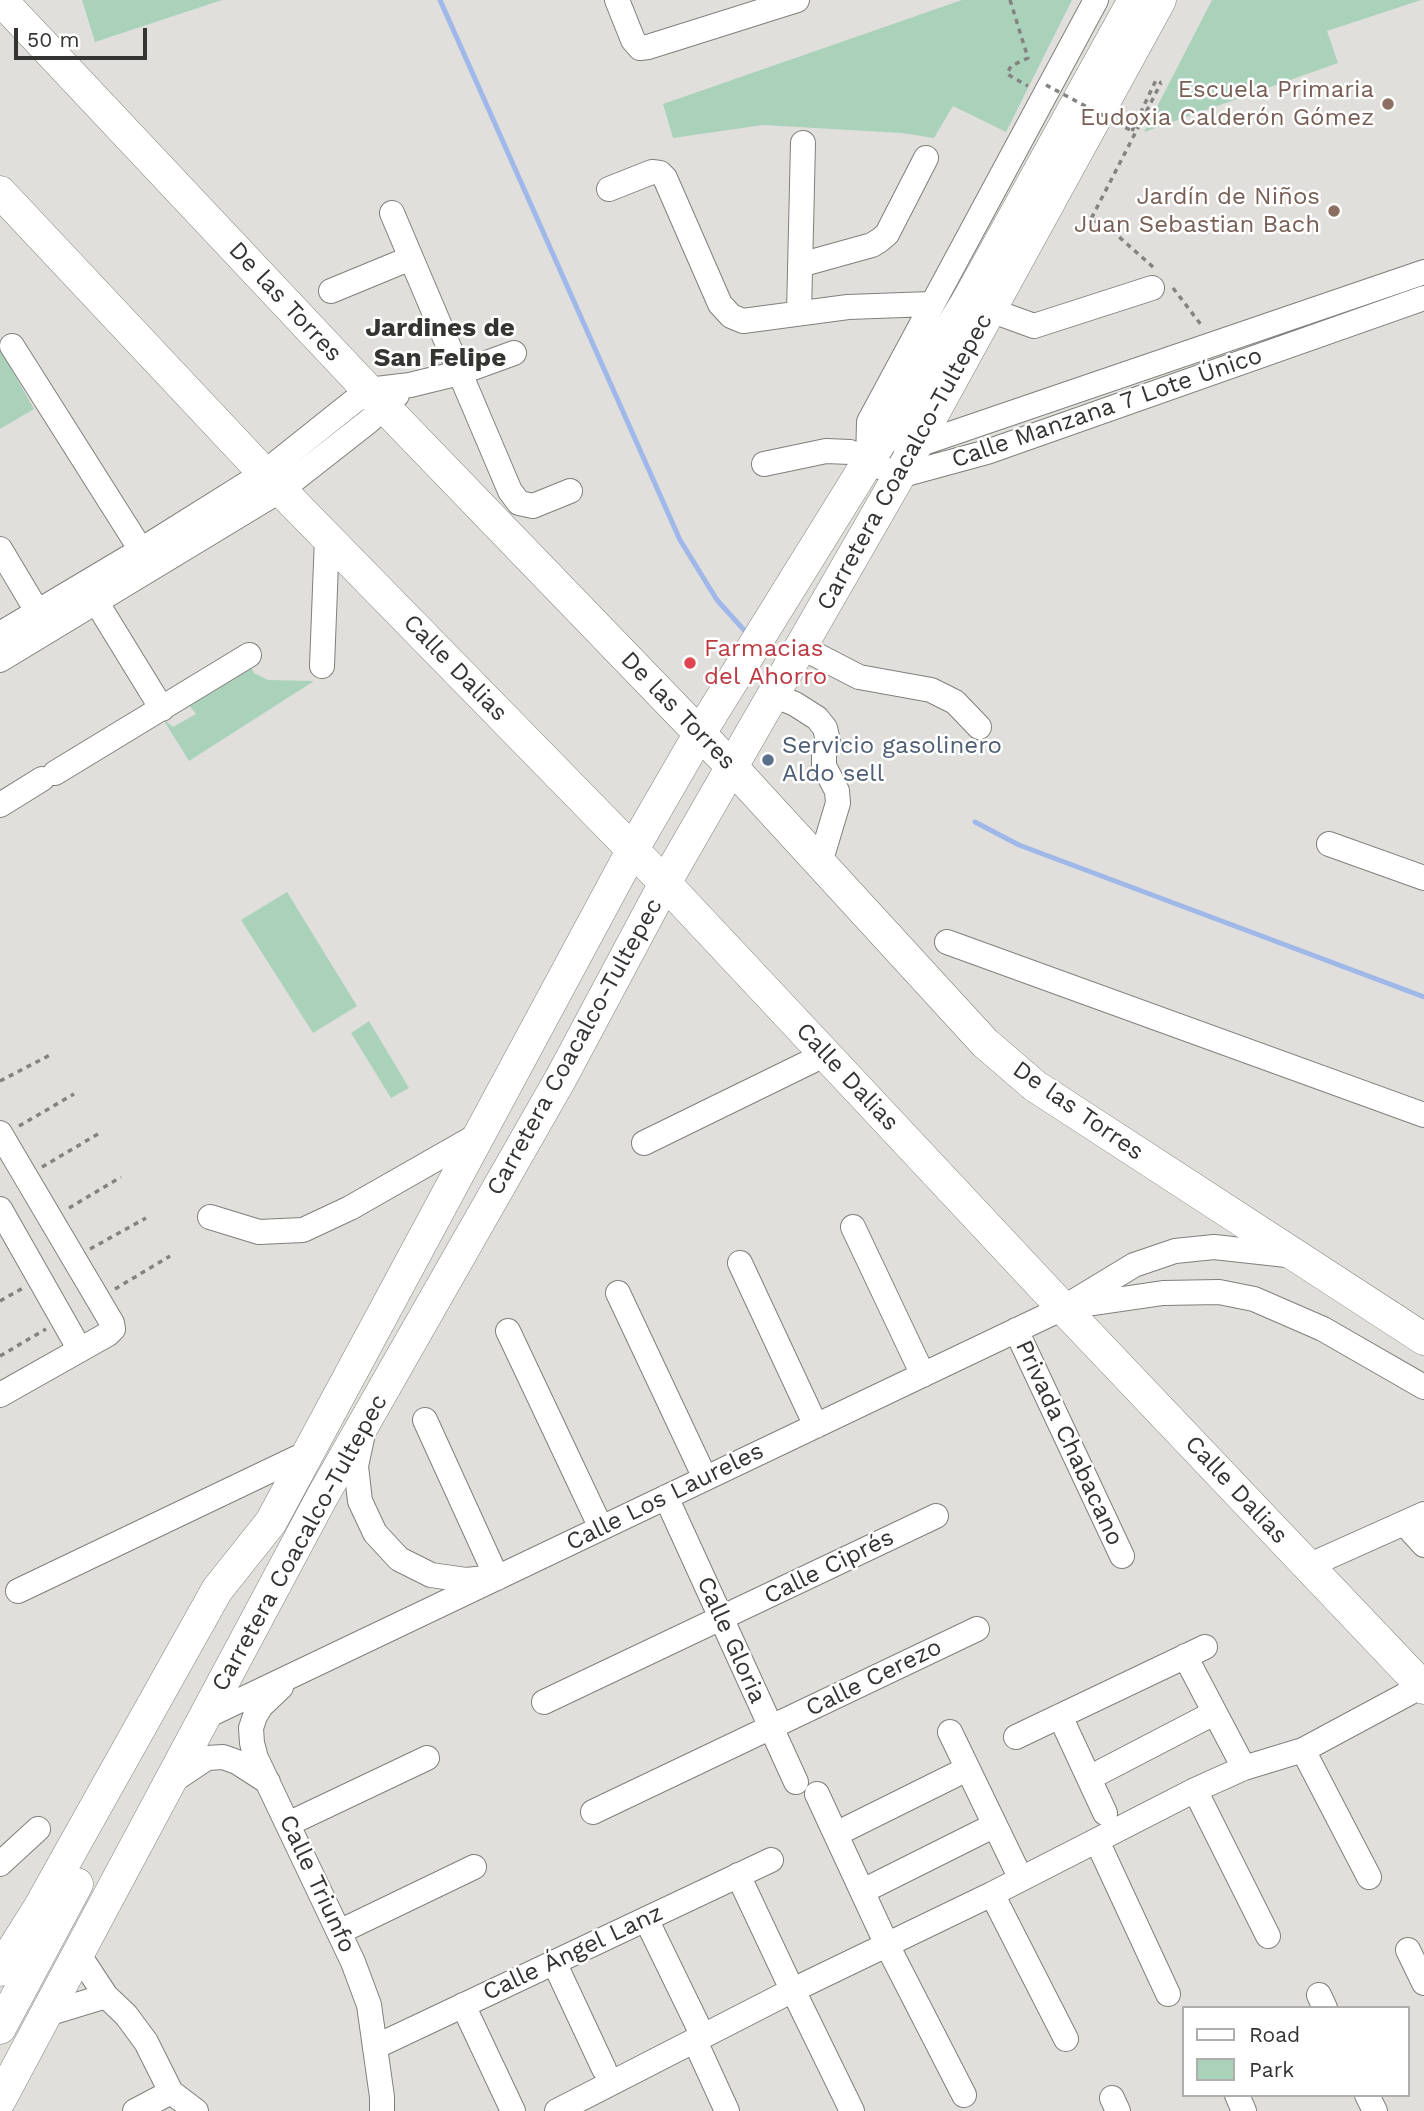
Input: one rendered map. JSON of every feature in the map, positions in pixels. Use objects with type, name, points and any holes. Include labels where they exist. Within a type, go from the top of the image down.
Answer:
[{"type":"main road","name":"De las Torres","points":[[1,0],[376,398],[700,733],[985,1044],[1035,1086],[1424,1339]]},
{"type":"main road","name":"Carretera Coacalco-Tultepec","points":[[4,1952],[39,1908],[217,1590],[271,1522],[633,849],[700,733],[967,302],[1134,0]]},
{"type":"main road","name":"Carretera Coacalco-Tultepec","points":[[0,2100],[322,1497],[495,1195],[665,883],[900,476],[1160,0]]},
{"type":"main road","name":"Calle Dalias","points":[[0,192],[273,481],[633,849],[1063,1308],[1423,1685]]},
{"type":"main road","points":[[457,1175],[495,1195]]},
{"type":"main road","points":[[2,2018],[229,1610],[258,1570],[322,1497]]},
{"type":"main road","points":[[2,2018],[39,1908]]},
{"type":"street","points":[[617,0],[633,40],[640,48],[797,0]]},
{"type":"street","points":[[869,460],[869,422],[1097,0]]},
{"type":"street","points":[[799,313],[803,143]]},
{"type":"street","points":[[800,265],[880,240],[887,234],[926,158]]},
{"type":"street","points":[[609,189],[652,172],[665,177],[720,304],[731,316],[743,321],[848,307],[931,304]]},
{"type":"street","points":[[392,213],[510,491],[519,503],[533,506],[570,491]]},
{"type":"street","points":[[331,291],[411,258]]},
{"type":"street","name":"Calle Manzana 7 Lote Único","points":[[869,460],[915,447],[1424,272]]},
{"type":"street","points":[[990,310],[1034,326],[1161,282]]},
{"type":"street","name":"Calle Manzana 7 Lote Único","points":[[900,476],[987,452],[1424,298]]},
{"type":"street","points":[[12,346],[141,550]]},
{"type":"street","points":[[0,634],[37,611],[91,593],[369,421],[376,398],[514,353]]},
{"type":"street","points":[[764,464],[826,451],[850,452],[900,476]]},
{"type":"street","points":[[0,660],[91,593],[141,550],[273,481]]},
{"type":"street","points":[[322,666],[327,537]]},
{"type":"street","points":[[0,549],[37,611]]},
{"type":"street","points":[[91,593],[162,709]]},
{"type":"street","points":[[801,647],[859,677],[931,691],[954,702],[979,727]]},
{"type":"street","points":[[0,805],[249,655]]},
{"type":"street","points":[[773,695],[806,711],[817,718],[825,728],[828,741],[824,766],[837,791],[838,803],[820,863]]},
{"type":"street","points":[[1329,844],[1424,878]]},
{"type":"street","points":[[947,942],[1424,1115]]},
{"type":"street","points":[[644,1143],[826,1054]]},
{"type":"street","points":[[0,1395],[113,1329],[112,1323],[1,1135]]},
{"type":"street","points":[[210,1217],[259,1232],[303,1230],[350,1208],[478,1135]]},
{"type":"street","points":[[0,1209],[80,1350]]},
{"type":"street","points":[[853,1227],[923,1375]]},
{"type":"street","points":[[1063,1308],[1134,1265],[1175,1251],[1214,1247],[1297,1256]]},
{"type":"street","points":[[740,1263],[816,1426]]},
{"type":"street","points":[[1063,1308],[1163,1293],[1219,1292],[1254,1299],[1323,1329],[1424,1387]]},
{"type":"street","points":[[618,1293],[705,1478]]},
{"type":"street","name":"Calle Los Laureles","points":[[365,1421],[356,1466],[360,1501],[375,1534],[399,1559],[431,1575],[466,1580],[497,1577],[1063,1308]]},
{"type":"street","points":[[508,1331],[601,1528]]},
{"type":"street","name":"Privada Chabacano","points":[[1016,1331],[1122,1556]]},
{"type":"street","points":[[425,1420],[497,1577]]},
{"type":"street","points":[[19,1591],[307,1453]]},
{"type":"street","name":"Calle Gloria","points":[[666,1497],[771,1728],[836,1834],[887,1945],[964,2095]]},
{"type":"street","name":"Calle Ciprés","points":[[544,1702],[936,1516]]},
{"type":"street","points":[[1308,1566],[1414,1519],[1424,1545]]},
{"type":"street","name":"Calle Triunfo","points":[[205,1717],[497,1577]]},
{"type":"street","name":"Calle Cerezo","points":[[593,1812],[977,1629]]},
{"type":"street","points":[[1016,1737],[1195,1652],[1214,1713],[1244,1768]]},
{"type":"street","name":"Calle Triunfo","points":[[292,1676],[261,1706],[251,1728],[251,1743],[339,1932],[369,2005],[383,2097],[382,2111]]},
{"type":"street","points":[[556,2111],[592,2102],[697,2035],[790,1984],[887,1945],[1195,1790],[1244,1768],[1303,1750],[1423,1685]]},
{"type":"street","points":[[1089,1778],[1214,1713]]},
{"type":"street","points":[[1060,1716],[1105,1813]]},
{"type":"street","points":[[950,1732],[1021,1879]]},
{"type":"street","points":[[1303,1750],[1369,1877]]},
{"type":"street","points":[[170,1783],[207,1758],[223,1757],[237,1762],[268,1782]]},
{"type":"street","points":[[288,1824],[427,1758]]},
{"type":"street","points":[[836,1834],[967,1769]]},
{"type":"street","points":[[1195,1790],[1268,1936]]},
{"type":"street","points":[[863,1891],[995,1825]]},
{"type":"street","points":[[0,1864],[38,1829]]},
{"type":"street","points":[[1097,1841],[1168,1994]]},
{"type":"street","name":"Calle Ángel Lanz","points":[[375,2047],[771,1860]]},
{"type":"street","points":[[339,1932],[474,1867]]},
{"type":"street","points":[[738,1875],[852,2111]]},
{"type":"street","points":[[992,1894],[1066,2039]]},
{"type":"street","points":[[646,1919],[727,2111]]},
{"type":"street","points":[[1408,1950],[1424,1983]]},
{"type":"street","points":[[79,1955],[106,1996],[126,2015],[146,2042],[171,2092],[195,2111]]},
{"type":"street","points":[[554,1962],[604,2069]]},
{"type":"street","points":[[47,2014],[106,1996]]},
{"type":"street","points":[[463,2005],[513,2111]]},
{"type":"street","points":[[135,2111],[171,2092]]},
{"type":"path","points":[[1010,0],[1028,58],[1011,66],[1007,74],[1036,91]]},
{"type":"path","points":[[1046,85],[1132,131],[1156,80],[1161,83],[1091,219],[1109,228],[1161,282],[1186,303],[1205,330],[1211,345]]},
{"type":"path","points":[[0,1081],[50,1055]]},
{"type":"path","points":[[1,1135],[74,1094]]},
{"type":"path","points":[[26,1177],[98,1134]]},
{"type":"path","points":[[50,1219],[121,1177]]},
{"type":"path","points":[[74,1259],[146,1218]]},
{"type":"path","points":[[98,1299],[170,1256]]},
{"type":"path","points":[[0,1356],[62,1319]]},
{"type":"green space","points":[[82,0],[222,0],[95,42]]},
{"type":"green space","points":[[962,0],[1072,0],[1006,132],[953,106],[934,138],[902,133],[763,125],[673,138],[663,104]]},
{"type":"green space","points":[[1212,0],[1421,0],[1327,31],[1338,63],[1144,132]]},
{"type":"green space","points":[[0,349],[34,409],[0,429]]},
{"type":"green space","points":[[251,667],[254,673],[268,680],[314,681],[189,761],[163,719],[173,727],[196,714],[188,704]]},
{"type":"green space","points":[[287,892],[357,1006],[313,1033],[241,920]]},
{"type":"green space","points":[[369,1021],[409,1088],[391,1098],[351,1033]]},
{"type":"waterway","points":[[440,0],[680,540],[717,600],[744,630]]},
{"type":"waterway","points":[[975,822],[1019,845],[1424,997]]},
{"type":"place","name":"Escuela Primaria Eudoxia Calderón Gómez","points":[[1388,104]]},
{"type":"place","name":"Jardín de Niños Juan Sebastian Bach","points":[[1334,211]]},
{"type":"place","name":"Farmacias del Ahorro","points":[[690,663]]},
{"type":"place","name":"Servicio gasolinero Aldo sell","points":[[768,760]]},
{"type":"district","name":"Jardines de San Felipe","points":[[440,343]]}]
